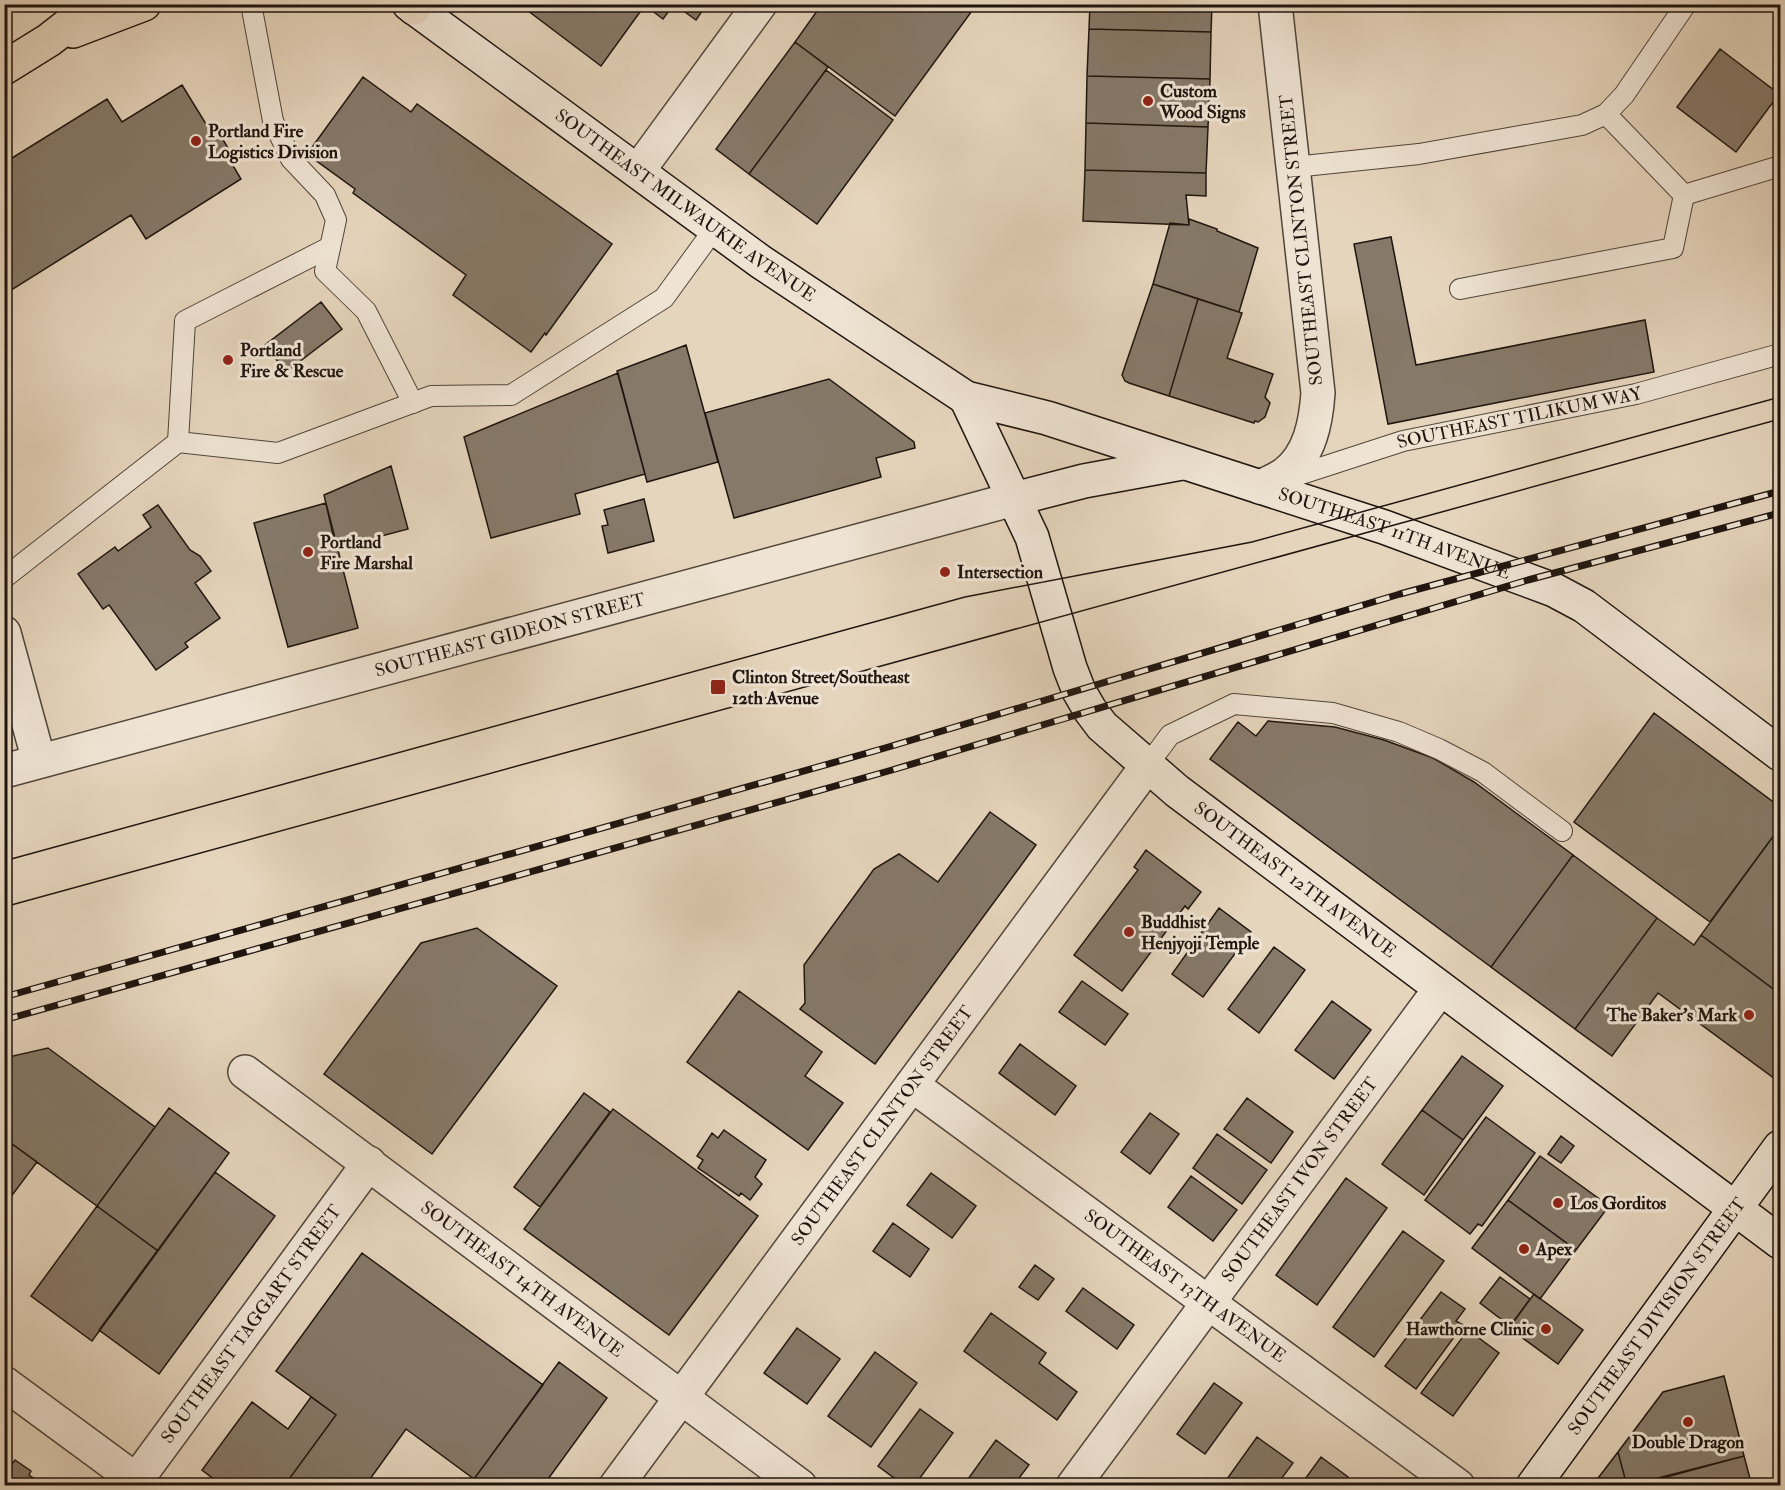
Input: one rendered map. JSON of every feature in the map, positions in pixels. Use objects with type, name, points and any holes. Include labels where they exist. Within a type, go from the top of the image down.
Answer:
[{"type":"main road","points":[[4,68],[49,40],[95,4]]},
{"type":"main road","points":[[49,40],[144,4]]},
{"type":"street","points":[[638,171],[760,4]]},
{"type":"street","name":"SOUTHEAST CLINTON STREET","points":[[1260,488],[1285,474],[1301,458],[1310,437],[1317,410],[1317,373],[1275,4]]},
{"type":"street","name":"SOUTHEAST MILWAUKIE AVENUE","points":[[413,6],[771,268],[966,398]]},
{"type":"street","name":"SOUTHEAST 11TH AVENUE","points":[[966,398],[1047,418],[1384,527],[1554,590],[1593,612],[1780,754]]},
{"type":"street","name":"SOUTHEAST 12TH AVENUE","points":[[966,398],[1032,537],[1070,668],[1079,691],[1102,726],[1177,791],[1780,1242]]},
{"type":"street","name":"SOUTHEAST GIDEON STREET","points":[[4,771],[1014,499],[1084,481],[1185,463]]},
{"type":"street","points":[[4,633],[39,761]]},
{"type":"street","name":"SOUTHEAST CLINTON STREET","points":[[616,1485],[1147,766]]},
{"type":"street","name":"SOUTHEAST IVON STREET","points":[[1073,1485],[1440,989]]},
{"type":"street","name":"SOUTHEAST 14TH AVENUE","points":[[246,1072],[800,1485]]},
{"type":"street","name":"SOUTHEAST 13TH AVENUE","points":[[912,1085],[1458,1485]]},
{"type":"street","name":"SOUTHEAST DIVISION STREET","points":[[1533,1485],[1780,1147]]},
{"type":"street","name":"SOUTHEAST TAGGART STREET","points":[[137,1484],[369,1163]]},
{"type":"street","points":[[4,1383],[137,1484]]},
{"type":"lane","points":[[251,4],[273,121],[291,159],[325,195],[336,220],[325,271],[366,311],[413,403]]},
{"type":"lane","points":[[1294,167],[1419,154],[1582,125],[1606,114],[1624,95],[1686,4]]},
{"type":"lane","points":[[1606,114],[1684,195]]},
{"type":"lane","points":[[1684,195],[1780,166]]},
{"type":"lane","points":[[1460,290],[1673,248],[1684,195]]},
{"type":"lane","points":[[4,578],[178,442],[278,453],[431,396],[511,395],[664,298],[715,228]]},
{"type":"lane","points":[[178,442],[186,321],[330,248]]},
{"type":"lane","name":"SOUTHEAST TILIKUM WAY","points":[[1260,488],[1403,441],[1636,394],[1780,354]]},
{"type":"lane","points":[[1147,766],[1170,735],[1234,705],[1333,713],[1399,732],[1439,749],[1483,772],[1562,831]]},
{"type":"building","points":[[519,4],[644,4],[645,5],[601,66]]},
{"type":"building","points":[[653,4],[674,4],[663,19],[650,9]]},
{"type":"building","points":[[674,4],[707,4],[696,20]]},
{"type":"building","points":[[822,4],[977,4],[895,116],[795,42]]},
{"type":"building","points":[[1090,4],[1212,4],[1211,32],[1089,29]]},
{"type":"building","points":[[1089,29],[1211,32],[1210,79],[1087,76]]},
{"type":"building","points":[[795,42],[828,67],[749,174],[716,149]]},
{"type":"building","points":[[1720,49],[1779,94],[1736,152],[1677,107]]},
{"type":"building","points":[[826,70],[893,120],[817,224],[749,174]]},
{"type":"building","name":"Custom Wood Signs","points":[[1087,76],[1210,79],[1208,127],[1086,123]]},
{"type":"building","points":[[363,77],[411,112],[417,104],[612,244],[546,335],[545,333],[531,352],[453,295],[466,275],[353,193],[355,189],[307,154]]},
{"type":"building","points":[[182,85],[209,129],[214,125],[233,156],[229,159],[241,179],[146,239],[131,215],[5,294],[4,163],[107,99],[122,122]]},
{"type":"building","points":[[1086,123],[1208,127],[1206,173],[1085,170]]},
{"type":"building","points":[[1085,170],[1206,173],[1206,196],[1186,195],[1189,225],[1083,221]]},
{"type":"building","points":[[1189,219],[1258,248],[1239,312],[1153,284],[1170,223],[1189,225]]},
{"type":"building","points":[[1391,237],[1416,365],[1645,320],[1654,372],[1388,424],[1354,244]]},
{"type":"building","points":[[1153,284],[1198,299],[1169,396],[1129,383],[1122,375]]},
{"type":"building","points":[[1198,299],[1242,313],[1227,358],[1273,374],[1265,397],[1270,403],[1265,417],[1258,422],[1254,423],[1169,396]]},
{"type":"building","points":[[321,302],[342,329],[286,372],[265,345]]},
{"type":"building","points":[[686,345],[718,462],[647,482],[617,371]]},
{"type":"building","points":[[618,373],[645,474],[575,494],[580,514],[491,538],[464,437]]},
{"type":"building","points":[[829,379],[914,442],[915,448],[876,458],[881,477],[734,518],[705,413]]},
{"type":"building","points":[[391,466],[408,529],[336,548],[324,495]]},
{"type":"building","points":[[644,499],[654,541],[608,553],[602,526],[608,525],[604,510]]},
{"type":"building","points":[[326,503],[358,628],[288,647],[254,523]]},
{"type":"building","points":[[158,505],[190,550],[200,556],[211,571],[195,583],[220,618],[185,643],[188,647],[156,670],[109,605],[103,609],[78,574],[115,547],[118,551],[151,527],[143,515]]},
{"type":"building","points":[[1654,713],[1780,807],[1780,827],[1710,922],[1574,822]]},
{"type":"building","points":[[1268,721],[1335,727],[1384,740],[1433,758],[1474,782],[1573,855],[1491,967],[1210,759],[1238,722],[1256,736]]},
{"type":"building","points":[[990,812],[1036,845],[875,1064],[800,1009],[805,1003],[804,965],[874,869],[899,854],[938,882]]},
{"type":"building","points":[[1780,827],[1780,994],[1701,935]]},
{"type":"building","name":"Buddhist Henjyoji Temple","points":[[1146,850],[1201,892],[1188,909],[1185,906],[1122,991],[1074,955],[1138,870],[1134,867]]},
{"type":"building","points":[[1573,855],[1657,918],[1575,1029],[1491,967]]},
{"type":"building","points":[[1219,908],[1251,932],[1203,997],[1172,974]]},
{"type":"building","points":[[1657,918],[1694,945],[1701,935],[1780,994],[1780,1077],[1778,1081],[1658,993],[1612,1056],[1575,1029]]},
{"type":"building","points":[[477,928],[557,986],[432,1154],[324,1074],[421,943]]},
{"type":"building","points":[[1274,947],[1305,970],[1259,1033],[1228,1009]]},
{"type":"building","points":[[1082,981],[1128,1014],[1105,1045],[1059,1012]]},
{"type":"building","points":[[739,991],[822,1052],[805,1076],[843,1103],[808,1150],[687,1062]]},
{"type":"building","points":[[1332,1001],[1371,1030],[1334,1079],[1295,1050]]},
{"type":"building","points":[[1020,1044],[1076,1086],[1055,1115],[999,1073]]},
{"type":"building","points":[[48,1048],[155,1127],[97,1206],[4,1138],[4,1058]]},
{"type":"building","points":[[1462,1056],[1503,1086],[1463,1140],[1422,1110]]},
{"type":"building","points":[[584,1093],[610,1112],[540,1207],[514,1187]]},
{"type":"building","points":[[1247,1098],[1293,1132],[1271,1163],[1224,1129]]},
{"type":"building","points":[[169,1108],[229,1153],[158,1251],[97,1206]]},
{"type":"building","points":[[613,1109],[758,1216],[669,1335],[524,1229]]},
{"type":"building","points":[[1422,1110],[1463,1140],[1424,1195],[1382,1164]]},
{"type":"building","points":[[1150,1113],[1179,1134],[1150,1174],[1121,1152]]},
{"type":"building","points":[[1486,1117],[1535,1153],[1482,1226],[1478,1224],[1470,1234],[1425,1200]]},
{"type":"building","points":[[724,1130],[766,1160],[755,1177],[762,1184],[750,1200],[741,1193],[739,1196],[698,1168],[703,1160],[697,1156],[712,1133],[718,1138]]},
{"type":"building","points":[[1217,1134],[1267,1170],[1242,1204],[1193,1168]]},
{"type":"building","points":[[1561,1136],[1574,1146],[1561,1163],[1548,1154]]},
{"type":"building","points":[[4,1138],[37,1162],[4,1206]]},
{"type":"building","name":"Los Gorditos","points":[[1540,1156],[1609,1206],[1576,1250],[1508,1200]]},
{"type":"building","points":[[215,1172],[275,1216],[159,1374],[99,1330]]},
{"type":"building","points":[[931,1173],[976,1206],[952,1238],[907,1205]]},
{"type":"building","points":[[1191,1176],[1237,1210],[1213,1241],[1168,1207]]},
{"type":"building","points":[[1346,1178],[1387,1208],[1317,1305],[1276,1275]]},
{"type":"building","name":"Apex","points":[[1508,1200],[1576,1250],[1540,1299],[1472,1248]]},
{"type":"building","points":[[97,1206],[158,1251],[92,1341],[31,1296]]},
{"type":"building","points":[[893,1223],[929,1249],[910,1277],[873,1251]]},
{"type":"building","points":[[1403,1231],[1444,1261],[1374,1357],[1333,1327]]},
{"type":"building","points":[[362,1253],[543,1385],[474,1479],[406,1429],[365,1486],[284,1486],[336,1415],[276,1371]]},
{"type":"building","points":[[1035,1265],[1054,1279],[1038,1300],[1019,1287]]},
{"type":"building","points":[[1500,1277],[1530,1299],[1510,1326],[1480,1303]]},
{"type":"building","points":[[1083,1288],[1134,1325],[1117,1349],[1066,1311]]},
{"type":"building","points":[[1441,1292],[1465,1309],[1456,1321],[1463,1325],[1416,1389],[1385,1366]]},
{"type":"building","name":"Hawthorne Clinic","points":[[1534,1294],[1583,1330],[1558,1364],[1509,1328]]},
{"type":"building","points":[[991,1313],[1046,1353],[1039,1363],[1077,1392],[1057,1420],[964,1351]]},
{"type":"building","points":[[797,1328],[840,1359],[807,1404],[764,1373]]},
{"type":"building","points":[[1468,1330],[1499,1353],[1453,1416],[1421,1393]]},
{"type":"building","points":[[875,1352],[917,1383],[871,1447],[828,1416]]},
{"type":"building","points":[[559,1362],[607,1398],[543,1486],[484,1486],[474,1479]]},
{"type":"building","name":"Double Dragon","points":[[1724,1376],[1744,1456],[1627,1486],[1618,1452],[1663,1392]]},
{"type":"building","points":[[1214,1383],[1242,1403],[1205,1454],[1177,1434]]},
{"type":"building","points":[[311,1397],[336,1415],[284,1486],[223,1486],[202,1470],[252,1402],[288,1429]]},
{"type":"building","points":[[920,1409],[953,1433],[914,1486],[905,1486],[878,1466]]},
{"type":"building","points":[[1257,1437],[1293,1463],[1276,1486],[1222,1486]]},
{"type":"building","points":[[996,1440],[1029,1465],[1013,1486],[963,1486]]},
{"type":"building","points":[[1618,1452],[1627,1486],[1592,1486]]},
{"type":"building","points":[[1744,1456],[1752,1486],[1633,1486]]},
{"type":"building","points":[[1321,1457],[1348,1477],[1342,1486],[1300,1486]]},
{"type":"building","points":[[15,1460],[31,1471],[29,1475],[36,1480],[32,1486],[4,1486],[4,1475]]},
{"type":"tram line","points":[[4,861],[965,597],[1252,542],[1780,397]]},
{"type":"tram line","points":[[4,907],[1780,419]]},
{"type":"railway","points":[[4,997],[885,748],[1400,594],[1780,491]]},
{"type":"railway","points":[[4,1020],[892,770],[1528,580],[1780,513]]},
{"type":"place","name":"Custom Wood Signs","points":[[1148,101]]},
{"type":"place","name":"Portland Fire Logistics Division","points":[[196,141]]},
{"type":"place","name":"Portland Fire & Rescue","points":[[228,360]]},
{"type":"place","name":"Portland Fire Marshal","points":[[308,552]]},
{"type":"place","name":"Intersection","points":[[945,572]]},
{"type":"place","name":"Clinton Street/Southeast 12th Avenue","points":[[718,687]]},
{"type":"place","name":"Buddhist Henjyoji Temple","points":[[1129,932]]},
{"type":"place","name":"The Baker's Mark","points":[[1749,1015]]},
{"type":"place","name":"Los Gorditos","points":[[1558,1203]]},
{"type":"place","name":"Apex","points":[[1524,1249]]},
{"type":"place","name":"Hawthorne Clinic","points":[[1546,1329]]},
{"type":"place","name":"Double Dragon","points":[[1688,1422]]}]
